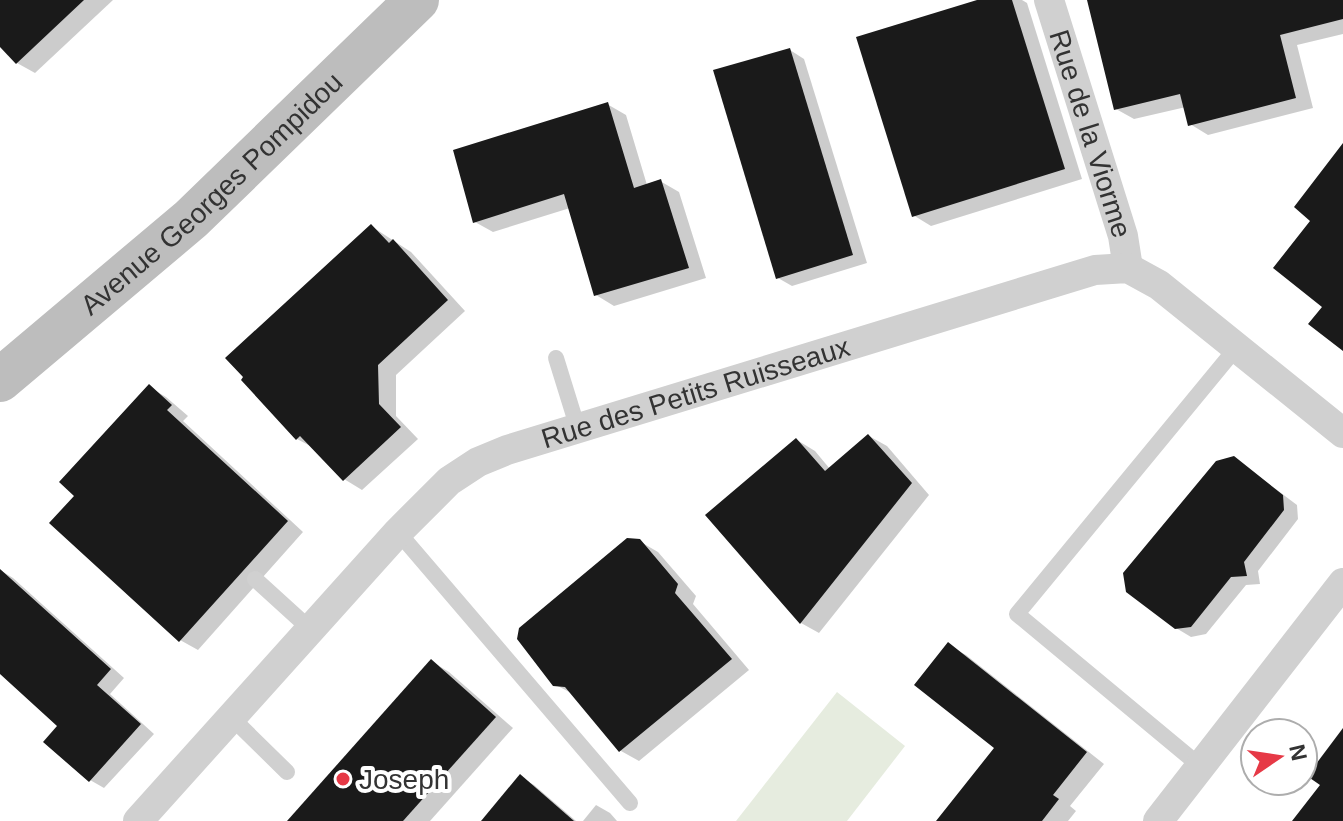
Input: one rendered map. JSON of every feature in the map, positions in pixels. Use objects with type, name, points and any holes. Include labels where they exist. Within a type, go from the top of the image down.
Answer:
[{"type":"main road","name":"Avenue Georges Pompidou","points":[[0,378],[145,228],[384,0]]},
{"type":"main road","name":"Avenue Georges Pompidou","points":[[0,378],[191,219],[417,0]]},
{"type":"street","name":"Rue de la Viorme","points":[[1049,0],[1123,236],[1128,268]]},
{"type":"street","points":[[1128,268],[1159,285],[1343,433]]},
{"type":"street","name":"Rue des Petits Ruisseaux","points":[[138,821],[398,532],[449,481],[478,462],[1095,270],[1128,268]]},
{"type":"street","points":[[1158,821],[1343,583]]},
{"type":"lane","points":[[1200,766],[1017,614],[1237,347]]},
{"type":"lane","points":[[556,358],[578,429]]},
{"type":"lane","points":[[398,532],[630,803]]},
{"type":"lane","points":[[255,579],[310,629]]},
{"type":"lane","points":[[231,717],[287,772]]},
{"type":"shaded area","points":[[837,692],[905,746],[847,821],[736,821]]},
{"type":"building","points":[[0,0],[84,0],[16,64],[0,47]]},
{"type":"building","points":[[977,0],[1012,0],[1065,169],[912,217],[856,37]]},
{"type":"building","points":[[1087,0],[1343,0],[1343,19],[1280,35],[1296,98],[1188,126],[1180,94],[1114,110]]},
{"type":"building","points":[[790,48],[853,255],[776,279],[713,70]]},
{"type":"building","points":[[608,102],[634,188],[661,179],[689,268],[594,296],[564,194],[473,223],[453,150]]},
{"type":"building","points":[[1343,143],[1343,351],[1308,324],[1322,307],[1273,268],[1310,221],[1294,207]]},
{"type":"building","points":[[371,224],[389,243],[393,239],[448,300],[378,365],[379,404],[401,427],[343,481],[300,436],[296,440],[225,358]]},
{"type":"building","points":[[149,384],[172,405],[167,410],[288,521],[179,642],[49,523],[74,496],[59,482]]},
{"type":"building","points":[[868,434],[912,483],[800,624],[705,515],[796,438],[825,471]]},
{"type":"building","points":[[1234,456],[1283,495],[1284,510],[1244,562],[1247,576],[1231,577],[1191,627],[1175,629],[1126,592],[1123,573],[1216,461]]},
{"type":"building","points":[[627,538],[640,539],[678,584],[675,593],[732,659],[619,752],[565,687],[553,686],[517,639],[519,628]]},
{"type":"building","points":[[0,569],[111,669],[97,685],[141,724],[89,782],[43,742],[57,726],[0,674]]},
{"type":"building","points":[[948,642],[1087,752],[1053,795],[1059,799],[1042,821],[936,821],[994,748],[914,685]]},
{"type":"building","points":[[431,659],[496,717],[403,821],[287,821]]},
{"type":"building","points":[[1343,728],[1343,821],[1292,821],[1311,797],[1319,797],[1319,760]]},
{"type":"building","points":[[520,774],[574,821],[481,821]]},
{"type":"place","name":"Joseph","points":[[343,779]]}]
